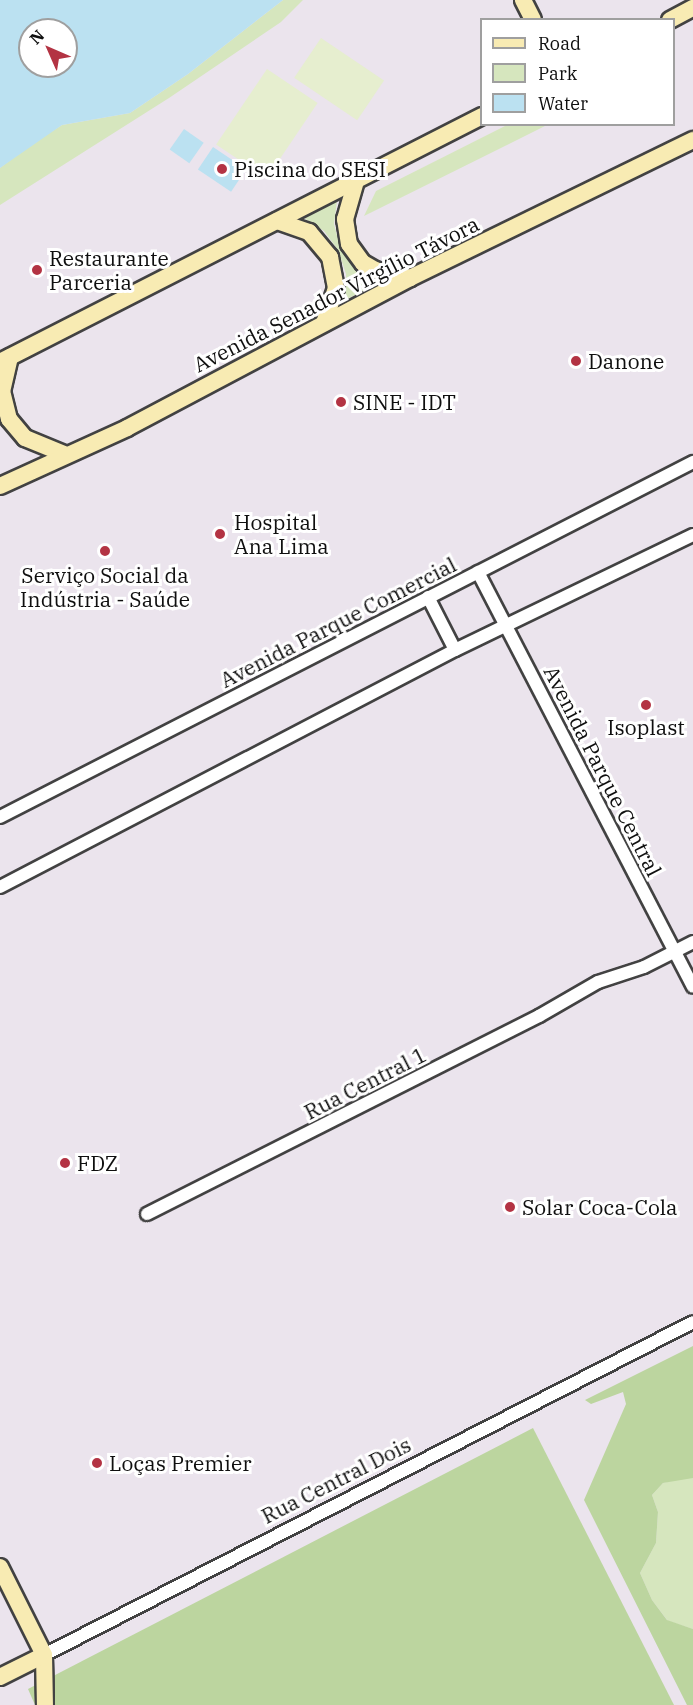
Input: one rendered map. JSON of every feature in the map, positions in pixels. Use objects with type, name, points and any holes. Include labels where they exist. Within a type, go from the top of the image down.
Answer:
[{"type":"main road","points":[[523,0],[532,18]]},
{"type":"main road","points":[[674,18],[693,8]]},
{"type":"main road","points":[[64,454],[25,438],[9,419],[2,391],[5,360],[480,117]]},
{"type":"main road","name":"Avenida Senador Virgílio Távora","points":[[0,486],[64,454],[127,428],[410,278],[693,140]]},
{"type":"main road","points":[[356,181],[345,219],[349,244],[363,263],[375,270],[410,278]]},
{"type":"main road","points":[[277,221],[309,232],[330,257],[336,288],[324,323]]},
{"type":"main road","points":[[0,1568],[44,1655],[45,1705]]},
{"type":"main road","name":"Rua Central Dois","points":[[0,1677],[44,1655]]},
{"type":"street","name":"Avenida Parque Comercial","points":[[0,817],[693,462]]},
{"type":"street","points":[[0,887],[455,650],[693,535]]},
{"type":"street","name":"Avenida Parque Central","points":[[478,572],[693,987]]},
{"type":"street","points":[[428,597],[455,650]]},
{"type":"street","name":"Rua Central 1","points":[[147,1214],[539,1016],[598,982],[693,942]]},
{"type":"street","name":"Rua Central Dois","points":[[44,1655],[693,1322]]},
{"type":"shaded area","points":[[0,0],[693,0],[693,1705],[0,1705]]},
{"type":"green space","points":[[283,0],[303,0],[281,22],[169,98],[0,205],[0,168],[27,147],[62,125],[130,113],[188,74]]},
{"type":"green space","points":[[321,38],[384,80],[357,120],[294,78]]},
{"type":"green space","points":[[267,69],[318,103],[267,179],[216,144]]},
{"type":"green space","points":[[505,126],[545,126],[364,216],[376,191]]},
{"type":"green space","points":[[337,201],[334,224],[341,250],[356,270],[377,284],[345,300],[346,274],[338,250],[324,231],[304,218]]},
{"type":"green space","points":[[693,1346],[693,1478],[663,1483],[652,1495],[658,1512],[656,1543],[640,1573],[652,1600],[667,1620],[693,1629],[693,1705],[687,1705],[584,1500],[626,1404],[623,1392],[591,1404],[585,1400]]},
{"type":"green space","points":[[533,1428],[674,1705],[35,1705],[28,1689]]},
{"type":"green space","points":[[687,1477],[693,1478],[693,1629],[668,1621],[652,1600],[640,1573],[656,1543],[658,1512],[652,1495],[663,1483]]},
{"type":"water","points":[[0,0],[283,0],[188,74],[130,113],[62,125],[0,168]]},
{"type":"water","points":[[184,129],[204,143],[189,163],[170,149]]},
{"type":"water","name":"Piscina do SESI","points":[[213,147],[246,169],[231,192],[198,169]]},
{"type":"place","name":"Piscina do SESI","points":[[222,169]]},
{"type":"place","name":"Restaurante Parceria","points":[[37,270]]},
{"type":"place","name":"Danone","points":[[576,361]]},
{"type":"place","name":"SINE - IDT","points":[[341,402]]},
{"type":"place","name":"Hospital Ana Lima","points":[[220,534]]},
{"type":"place","name":"Serviço Social da Indústria - Saúde","points":[[105,551]]},
{"type":"place","name":"Isoplast","points":[[646,705]]},
{"type":"place","name":"FDZ","points":[[65,1163]]},
{"type":"place","name":"Solar Coca-Cola","points":[[510,1207]]},
{"type":"place","name":"Loças Premier","points":[[97,1463]]}]
